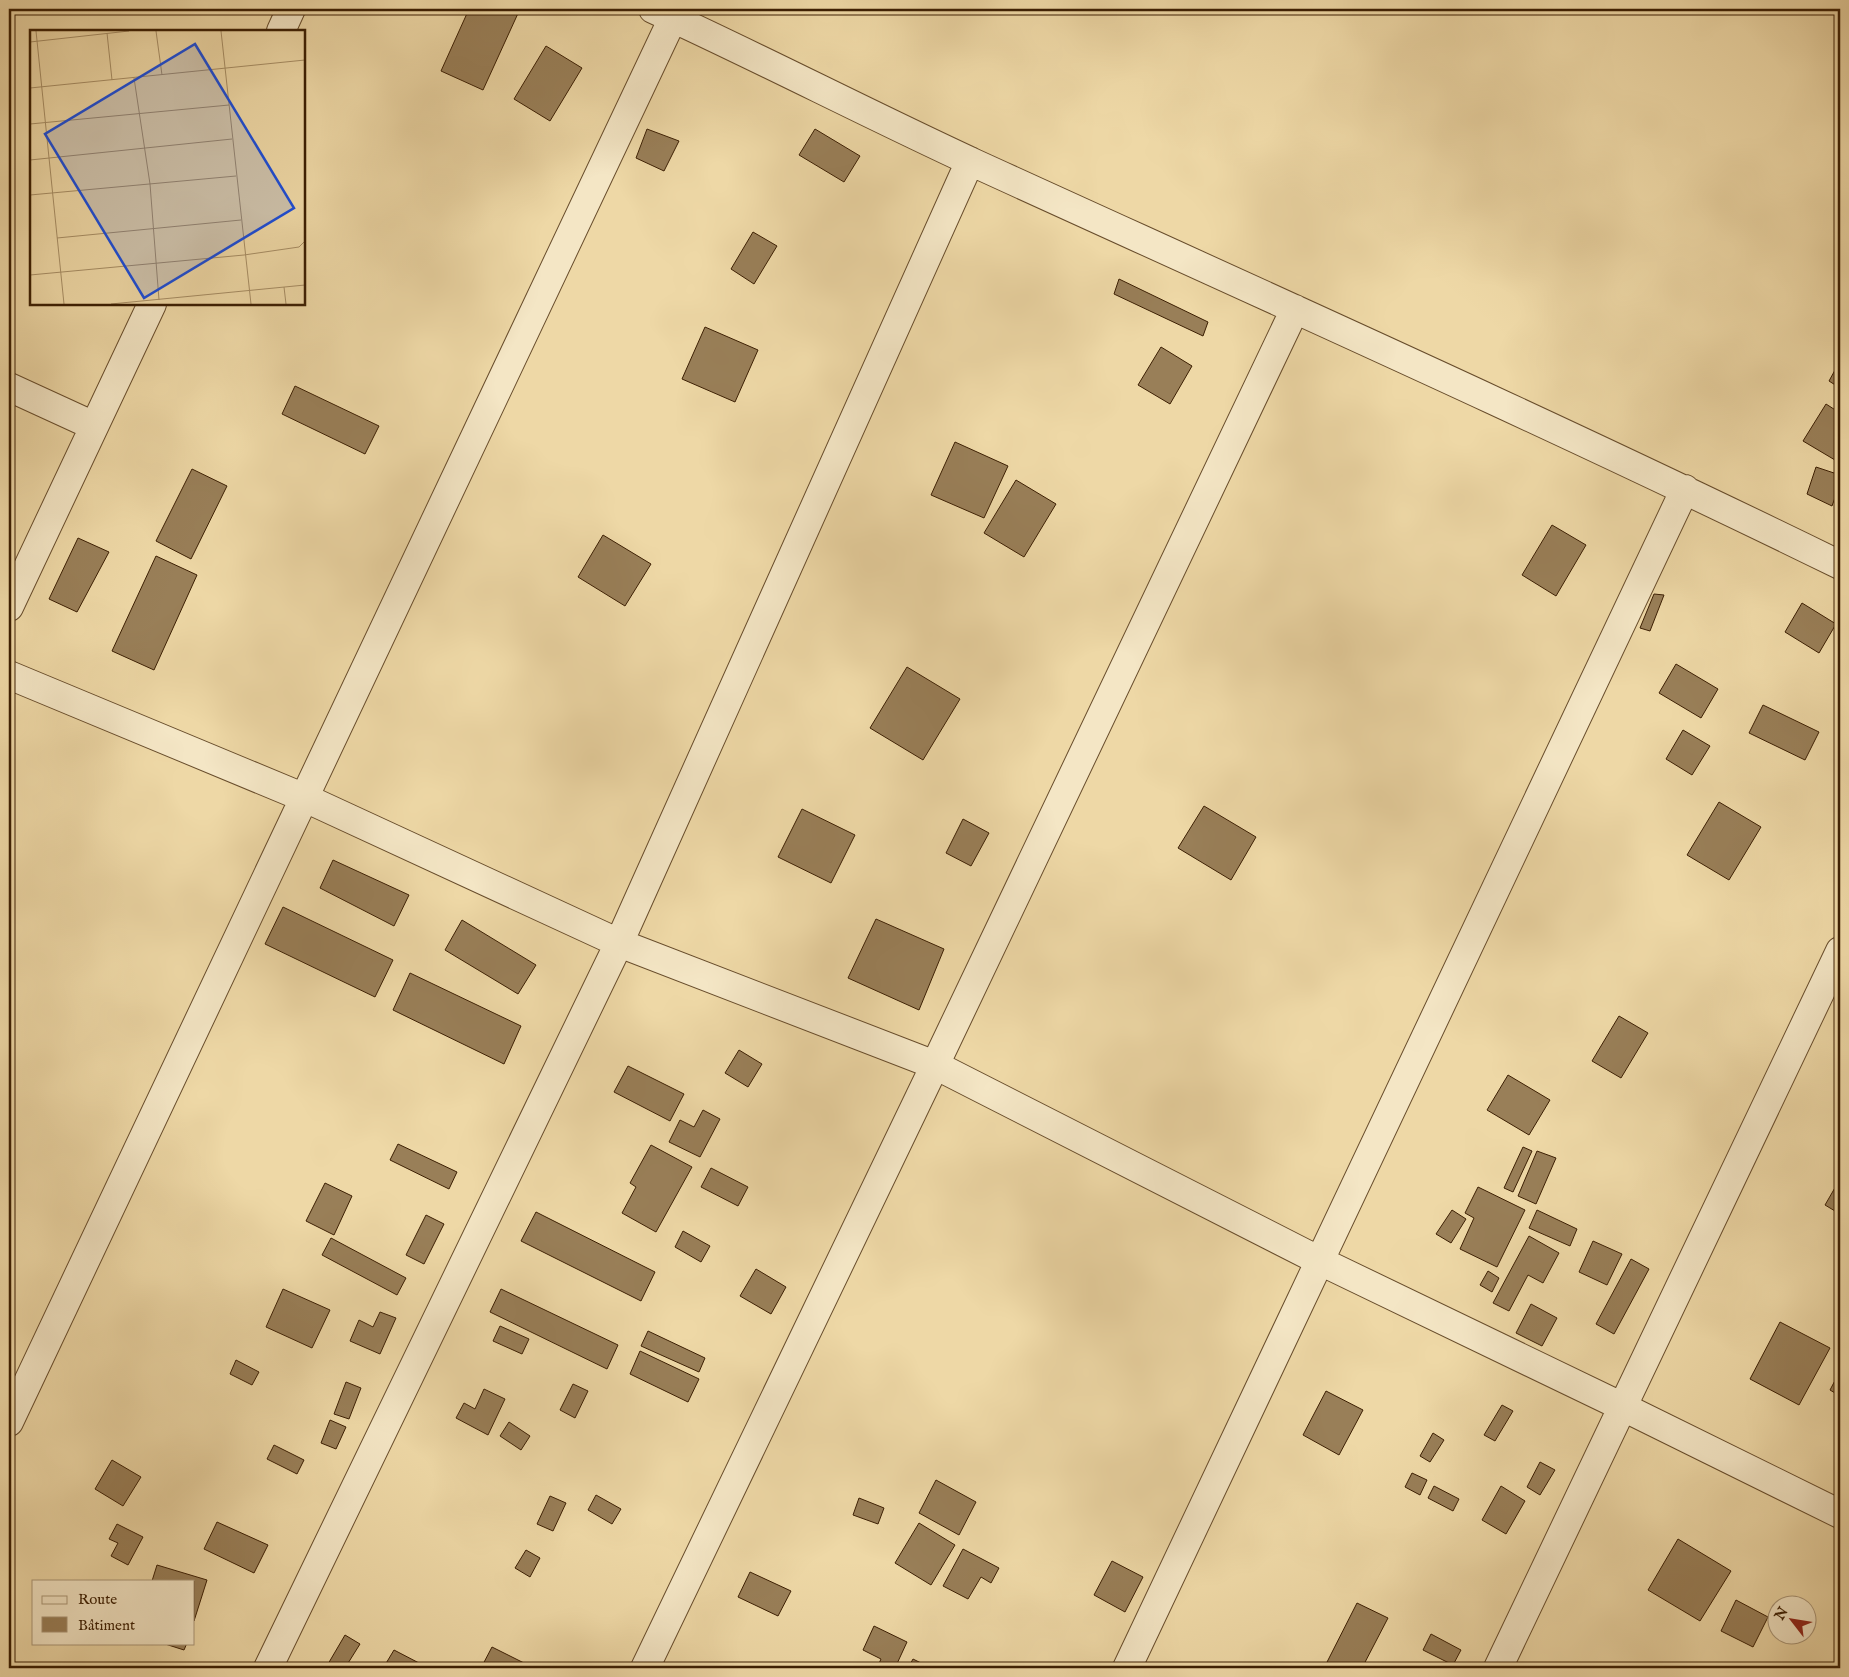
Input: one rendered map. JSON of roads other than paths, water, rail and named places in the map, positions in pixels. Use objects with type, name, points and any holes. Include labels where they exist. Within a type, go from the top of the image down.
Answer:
[{"type":"street","points":[[281,30],[291,9]]},
{"type":"street","points":[[9,1422],[305,798],[663,13],[970,161],[1684,489],[1840,565]]},
{"type":"street","points":[[268,1668],[619,943],[970,161]]},
{"type":"street","points":[[9,607],[152,305]]},
{"type":"street","points":[[645,1668],[1295,309]]},
{"type":"street","points":[[9,387],[94,426]]},
{"type":"street","points":[[1127,1668],[1684,489]]},
{"type":"street","points":[[9,675],[305,798],[619,943],[935,1065],[1320,1261],[1840,1514]]},
{"type":"street","points":[[1498,1668],[1840,951]]}]
